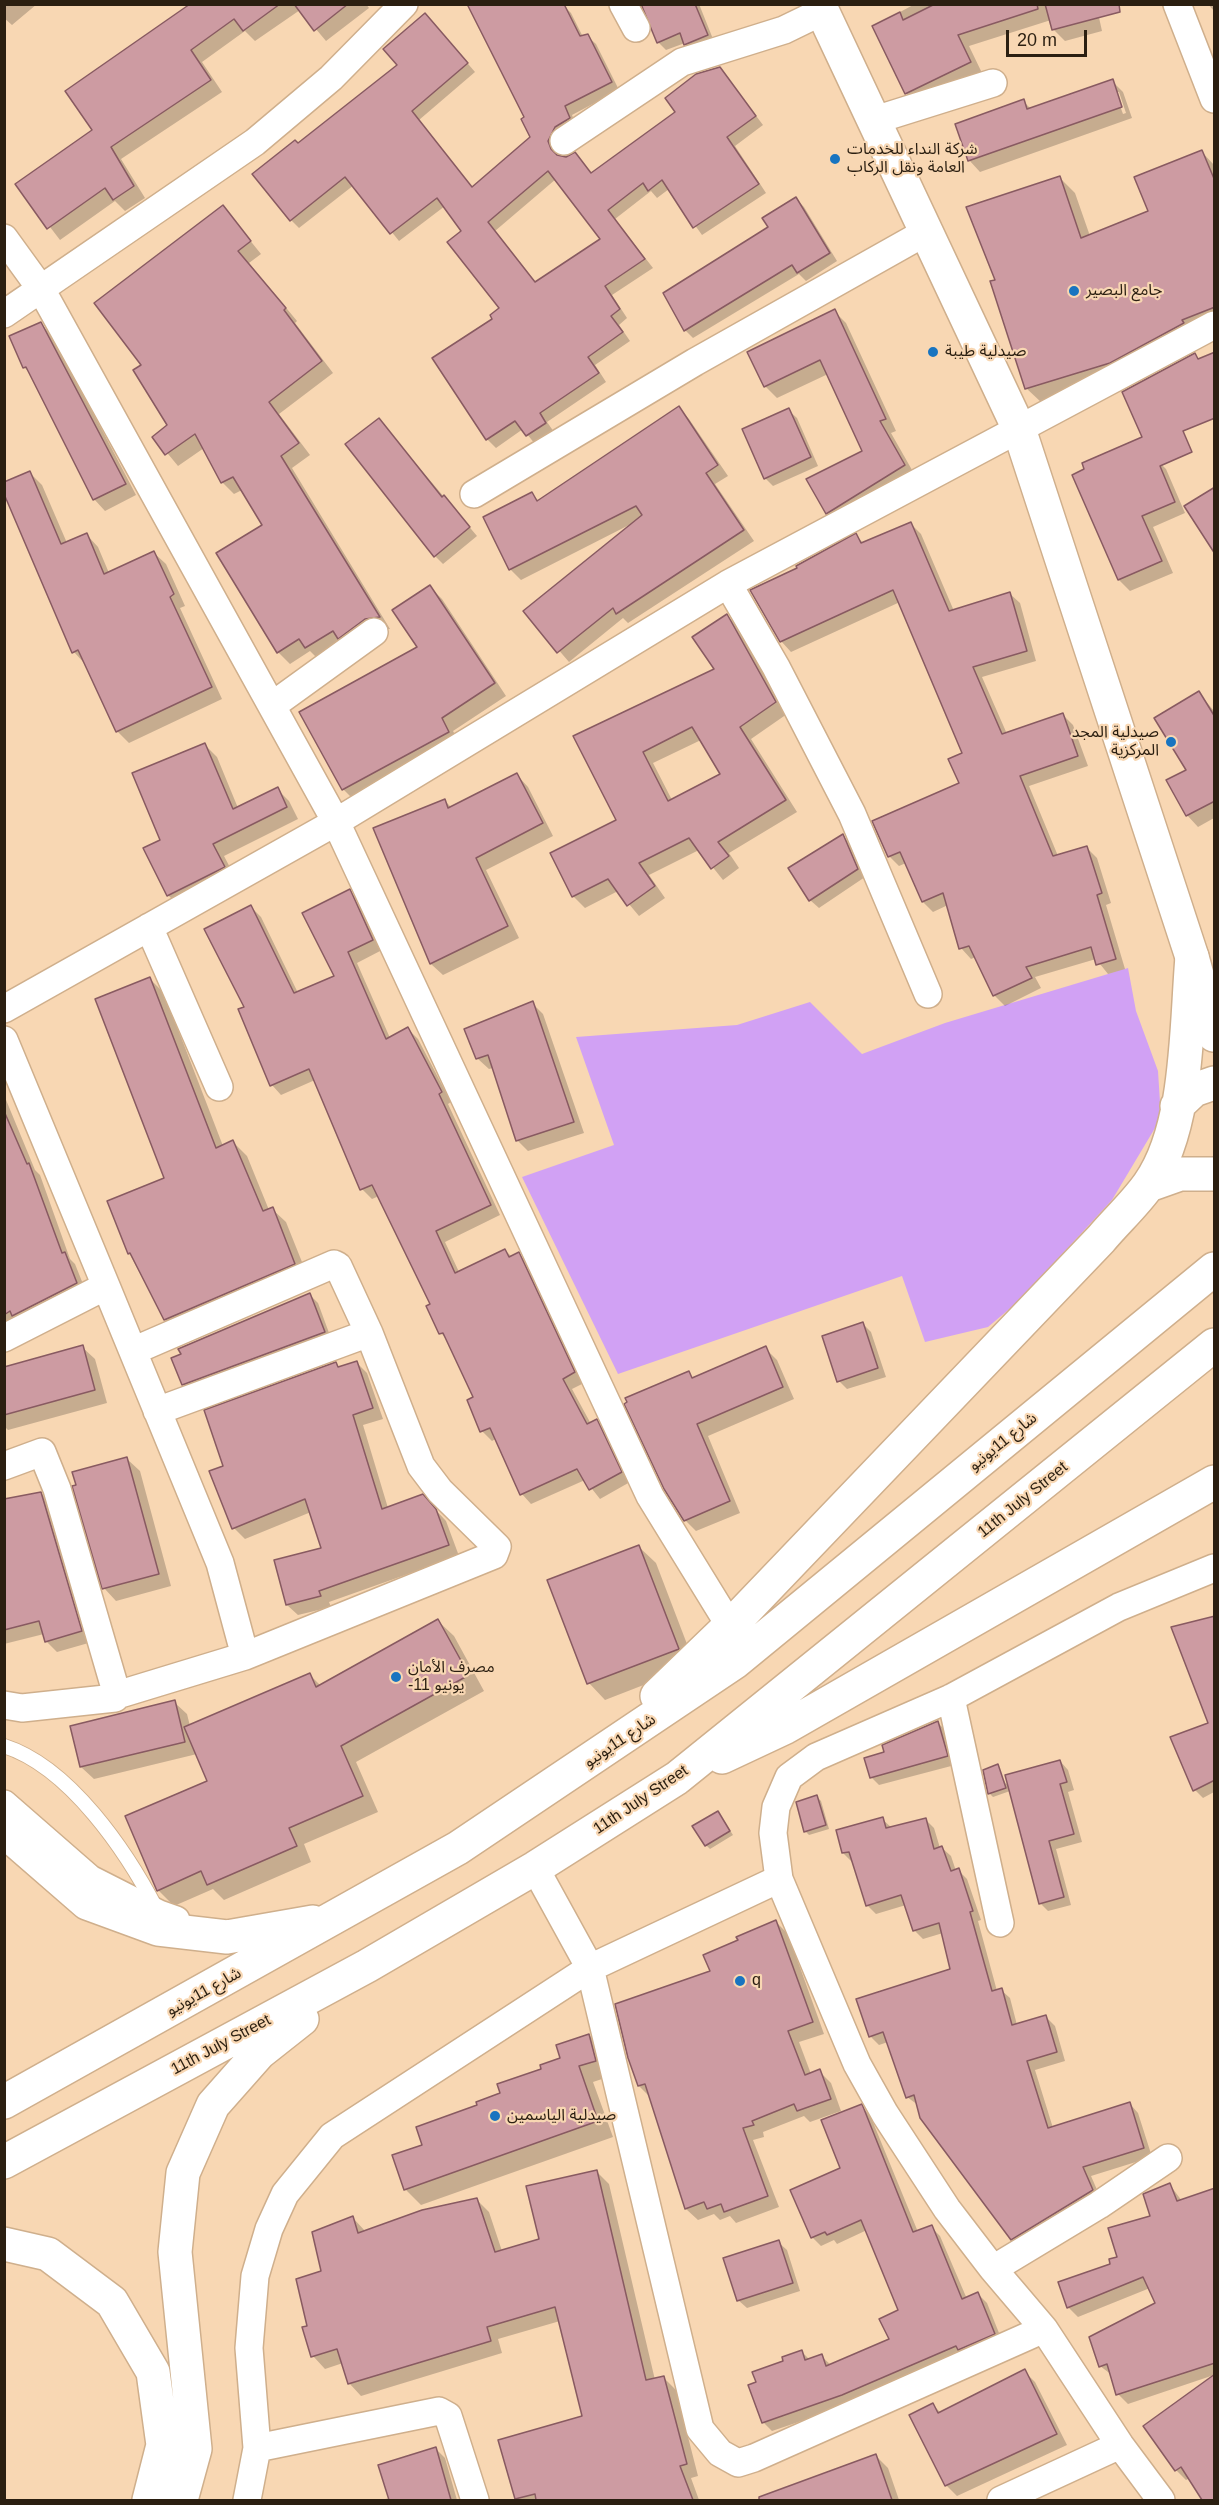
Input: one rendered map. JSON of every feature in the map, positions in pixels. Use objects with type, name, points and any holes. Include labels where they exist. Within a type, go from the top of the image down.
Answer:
[{"type":"main road","points":[[821,8],[1019,429],[1192,957],[1215,1035]]},
{"type":"main road","points":[[1192,957],[1215,982]]},
{"type":"main road","points":[[585,1765],[730,1626],[1093,1248],[1149,1185],[1162,1160],[1177,1106],[1192,957]]},
{"type":"main road","points":[[1177,1106],[1194,1090],[1215,1083]]},
{"type":"main road","points":[[1149,1185],[1180,1174],[1215,1174]]},
{"type":"main road","name":"شارع 11يونيو","points":[[4,2102],[458,1848],[585,1765],[735,1662],[1215,1269]]},
{"type":"main road","name":"11th July Street","points":[[4,2162],[367,1966],[535,1868],[677,1778],[1209,1350]]},
{"type":"main road","points":[[677,1778],[786,1727],[1213,1482]]},
{"type":"main road","points":[[4,1831],[87,1903],[158,1929],[227,1937],[338,1917]]},
{"type":"main road","points":[[181,2500],[195,2449],[186,2340],[175,2252],[183,2173],[213,2105],[251,2062],[367,1966]]},
{"type":"main road","points":[[4,2244],[48,2254],[112,2302],[153,2372],[163,2445],[149,2500]]},
{"type":"street","points":[[4,314],[255,142],[331,78],[404,4]]},
{"type":"street","points":[[1178,4],[1213,88]]},
{"type":"street","points":[[564,141],[682,63],[784,30],[821,8]]},
{"type":"street","points":[[875,120],[993,82]]},
{"type":"street","points":[[474,494],[695,362],[926,232]]},
{"type":"street","points":[[4,238],[41,289],[336,822],[650,1496],[730,1626]]},
{"type":"street","points":[[4,1008],[336,822],[728,584],[1215,325]]},
{"type":"street","points":[[728,584],[776,667],[852,814],[928,994]]},
{"type":"street","points":[[273,705],[374,632]]},
{"type":"street","points":[[149,927],[219,1087]]},
{"type":"street","points":[[4,1040],[220,1563],[245,1656]]},
{"type":"street","points":[[4,1705],[22,1708],[115,1698],[117,1695],[245,1656],[494,1555],[497,1547],[440,1491],[421,1466],[369,1333],[338,1266],[332,1264],[133,1351]]},
{"type":"street","points":[[4,1338],[106,1286]]},
{"type":"street","points":[[157,1411],[369,1333]]},
{"type":"street","points":[[4,1466],[42,1452],[57,1489],[117,1695]]},
{"type":"street","points":[[1161,2500],[1120,2445],[1044,2329],[993,2269],[947,2209],[885,2114],[857,2064],[779,1879],[773,1833],[776,1807],[789,1777],[816,1757],[951,1698],[1119,1607],[1215,1568]]},
{"type":"street","points":[[951,1698],[1000,1923]]},
{"type":"street","points":[[4,1804],[90,1879],[159,1914],[227,1937]]},
{"type":"street","points":[[535,1868],[590,1968],[700,2429],[720,2453],[738,2463],[754,2458],[1044,2329]]},
{"type":"street","points":[[247,2500],[257,2448],[249,2348],[255,2276],[268,2229],[285,2194],[332,2136],[590,1968],[779,1879]]},
{"type":"street","points":[[993,2269],[1100,2205],[1168,2157]]},
{"type":"street","points":[[257,2448],[439,2411],[448,2416],[475,2500]]},
{"type":"street","points":[[1000,2500],[1120,2445]]},
{"type":"lane","points":[[4,1746],[22,1752],[44,1767],[97,1817],[122,1849],[159,1914]]},
{"type":"shaded area","points":[[1128,968],[1136,1011],[1158,1071],[1161,1118],[1112,1200],[1020,1300],[988,1327],[925,1342],[902,1276],[618,1374],[522,1177],[614,1145],[576,1037],[737,1025],[810,1002],[862,1054],[945,1023]]},
{"type":"building","points":[[190,4],[280,4],[243,31],[234,19],[191,50],[211,80],[111,147],[134,186],[113,200],[105,188],[47,229],[15,184],[92,130],[65,91]]},
{"type":"building","points":[[294,4],[348,4],[314,31]]},
{"type":"building","points":[[467,4],[564,4],[580,36],[588,34],[612,82],[565,106],[570,118],[555,127],[548,141],[551,149],[557,155],[566,157],[575,152],[591,173],[675,112],[665,98],[696,74],[720,67],[756,116],[727,137],[759,184],[693,228],[662,180],[648,191],[643,183],[608,210],[645,259],[605,286],[620,309],[611,316],[623,332],[588,357],[599,373],[540,413],[546,423],[526,436],[515,421],[486,440],[432,358],[492,319],[490,315],[499,308],[447,242],[461,231],[437,198],[390,234],[345,177],[290,221],[252,174],[295,140],[298,143],[397,65],[383,49],[425,13],[468,63],[412,111],[472,187],[530,137],[521,119],[524,117]],"holes":[[[548,171],[600,239],[535,282],[488,222]]]},
{"type":"building","points":[[641,4],[695,4],[708,35],[684,45],[680,33],[657,43]]},
{"type":"building","points":[[935,4],[1037,4],[1038,9],[958,35],[971,62],[905,94],[872,26],[900,12],[903,20]]},
{"type":"building","points":[[1045,4],[1119,4],[1120,12],[1052,30]]},
{"type":"building","points":[[1113,79],[1122,107],[968,161],[955,124],[1024,99],[1027,109]]},
{"type":"building","points":[[1202,150],[1215,181],[1215,307],[1182,320],[1184,323],[1110,363],[1025,389],[990,281],[995,280],[966,207],[1060,176],[1081,238],[1148,211],[1134,177]]},
{"type":"building","points":[[796,197],[830,253],[797,273],[792,265],[684,331],[663,293],[768,227],[762,218]]},
{"type":"building","points":[[223,205],[251,241],[238,251],[286,308],[284,310],[322,361],[269,402],[299,443],[281,456],[380,617],[365,619],[338,639],[333,631],[305,648],[299,639],[277,653],[216,553],[262,525],[233,477],[221,483],[195,434],[165,455],[152,437],[167,425],[133,370],[141,365],[94,303]]},
{"type":"building","points":[[835,309],[886,419],[880,421],[905,465],[826,514],[806,479],[862,451],[820,360],[764,387],[747,352]]},
{"type":"building","points":[[41,322],[126,484],[93,500],[26,367],[23,368],[9,336]]},
{"type":"building","points":[[1215,352],[1215,418],[1183,431],[1192,452],[1160,466],[1175,502],[1142,516],[1162,561],[1118,580],[1072,475],[1084,469],[1082,463],[1142,437],[1122,392],[1195,353],[1198,359]]},
{"type":"building","points":[[679,406],[718,465],[706,473],[744,530],[616,614],[613,608],[557,653],[523,611],[642,515],[636,506],[509,570],[483,517],[532,492],[537,501]]},
{"type":"building","points":[[789,408],[811,457],[764,479],[742,429]]},
{"type":"building","points":[[379,418],[442,497],[444,495],[470,527],[434,557],[345,444]]},
{"type":"building","points":[[30,471],[61,544],[87,533],[104,574],[154,551],[174,594],[170,597],[212,687],[116,732],[78,650],[72,653],[4,494],[4,482]]},
{"type":"building","points":[[1215,487],[1215,554],[1184,506]]},
{"type":"building","points":[[911,522],[949,611],[1010,592],[1027,651],[973,667],[1002,734],[1063,713],[1078,756],[1020,776],[1053,856],[1087,846],[1102,893],[1097,895],[1116,959],[1096,965],[1091,947],[1026,967],[1032,978],[993,996],[969,946],[959,949],[943,893],[922,902],[900,852],[888,857],[872,821],[959,783],[948,759],[962,753],[893,590],[780,642],[750,590],[797,568],[796,566],[856,533],[861,543]]},
{"type":"building","points":[[430,585],[495,683],[442,718],[449,732],[342,790],[299,712],[417,647],[392,610]]},
{"type":"building","points":[[727,614],[776,702],[740,727],[786,800],[718,842],[729,856],[711,869],[689,838],[639,863],[655,886],[627,906],[608,879],[572,897],[550,853],[616,820],[573,736],[714,669],[692,637]],"holes":[[[692,727],[720,774],[668,801],[643,752]]]},
{"type":"building","points":[[1199,691],[1215,717],[1215,801],[1186,816],[1166,780],[1186,770],[1154,718]]},
{"type":"building","points":[[205,743],[233,809],[278,787],[287,807],[213,844],[225,867],[167,896],[143,848],[160,840],[132,773]]},
{"type":"building","points":[[517,773],[543,823],[476,858],[508,926],[430,964],[373,828],[445,799],[448,808]]},
{"type":"building","points":[[843,834],[858,869],[809,901],[788,868]]},
{"type":"building","points":[[350,889],[373,940],[348,952],[386,1039],[408,1027],[442,1092],[439,1094],[491,1205],[436,1231],[455,1273],[505,1249],[509,1257],[519,1252],[575,1372],[563,1379],[587,1424],[597,1419],[622,1472],[589,1490],[577,1469],[520,1495],[490,1428],[480,1432],[467,1400],[473,1397],[443,1333],[439,1334],[426,1306],[430,1304],[372,1185],[360,1190],[309,1069],[270,1086],[238,1009],[244,1007],[204,929],[251,905],[294,993],[334,976],[302,913]]},
{"type":"building","points":[[150,977],[216,1148],[233,1140],[263,1211],[273,1207],[295,1264],[164,1320],[130,1253],[128,1254],[107,1201],[164,1178],[95,999]]},
{"type":"building","points":[[533,1001],[574,1122],[516,1141],[488,1055],[476,1059],[464,1029]]},
{"type":"building","points":[[4,1111],[27,1164],[29,1163],[62,1253],[65,1252],[77,1283],[12,1316],[10,1311],[4,1315]]},
{"type":"building","points":[[310,1293],[325,1332],[182,1385],[171,1358],[181,1354],[178,1349]]},
{"type":"building","points":[[863,1322],[878,1368],[837,1382],[822,1336]]},
{"type":"building","points":[[83,1345],[95,1390],[4,1415],[4,1367]]},
{"type":"building","points":[[766,1346],[783,1387],[697,1424],[730,1501],[684,1521],[664,1489],[624,1404],[627,1402],[625,1398],[689,1371],[692,1378]]},
{"type":"building","points":[[357,1361],[373,1408],[353,1415],[382,1509],[423,1494],[436,1509],[449,1545],[319,1591],[321,1596],[286,1605],[274,1560],[321,1548],[305,1499],[232,1529],[209,1471],[223,1466],[204,1410],[336,1362],[338,1367]]},
{"type":"building","points":[[127,1457],[159,1574],[102,1589],[72,1486],[76,1485],[72,1472]]},
{"type":"building","points":[[41,1492],[82,1631],[45,1642],[39,1621],[4,1630],[4,1499]]},
{"type":"building","points":[[639,1545],[679,1649],[587,1684],[547,1580]]},
{"type":"building","points":[[1215,1616],[1215,1780],[1193,1791],[1170,1737],[1208,1723],[1171,1627]]},
{"type":"building","points":[[438,1619],[469,1675],[341,1746],[363,1796],[289,1828],[297,1846],[207,1885],[201,1871],[157,1891],[125,1816],[207,1781],[184,1727],[310,1673],[316,1687]]},
{"type":"building","points":[[175,1700],[185,1742],[80,1767],[70,1726]]},
{"type":"building","points":[[938,1721],[948,1756],[870,1778],[864,1758],[884,1752],[882,1745]]},
{"type":"building","points":[[1060,1760],[1067,1782],[1060,1784],[1074,1834],[1049,1841],[1064,1897],[1039,1904],[1005,1775]]},
{"type":"building","points":[[998,1764],[1006,1788],[988,1794],[983,1770]]},
{"type":"building","points":[[817,1795],[826,1825],[804,1832],[796,1802]]},
{"type":"building","points":[[718,1811],[730,1831],[705,1846],[692,1826]]},
{"type":"building","points":[[883,1817],[886,1828],[926,1818],[934,1849],[942,1846],[951,1871],[959,1868],[973,1911],[970,1912],[992,1991],[1002,1988],[1012,2025],[1046,2015],[1057,2052],[1027,2061],[1048,2128],[1130,2102],[1144,2148],[1083,2167],[1093,2190],[1011,2240],[920,2118],[914,2095],[906,2098],[883,2032],[869,2037],[856,1999],[950,1969],[939,1923],[913,1931],[901,1895],[866,1906],[849,1852],[842,1853],[836,1830]]},
{"type":"building","points":[[776,1920],[813,2022],[788,2031],[805,2075],[820,2069],[831,2099],[797,2111],[794,2104],[752,2121],[754,2125],[743,2128],[768,2196],[724,2212],[721,2204],[707,2209],[704,2202],[685,2209],[645,2084],[638,2086],[628,2058],[615,2004],[710,1971],[703,1955],[738,1940],[736,1937]]},
{"type":"building","points":[[589,2034],[596,2061],[579,2066],[598,2121],[404,2190],[392,2155],[422,2145],[416,2127],[477,2105],[476,2102],[500,2093],[497,2084],[541,2069],[540,2065],[560,2058],[556,2045]]},
{"type":"building","points":[[862,2104],[913,2232],[932,2225],[962,2299],[978,2292],[995,2334],[958,2350],[956,2346],[842,2395],[762,2423],[748,2385],[756,2382],[752,2372],[783,2361],[782,2357],[802,2350],[805,2360],[822,2354],[826,2366],[889,2339],[879,2319],[898,2310],[861,2220],[827,2235],[825,2232],[811,2238],[790,2190],[840,2168],[821,2120]]},
{"type":"building","points":[[597,2170],[646,2380],[664,2376],[687,2464],[680,2466],[693,2500],[536,2500],[535,2494],[515,2499],[498,2440],[582,2416],[555,2307],[487,2327],[491,2341],[348,2384],[337,2349],[311,2357],[302,2327],[307,2326],[296,2279],[321,2271],[312,2232],[353,2216],[358,2233],[422,2210],[477,2198],[495,2252],[539,2239],[526,2186]]},
{"type":"building","points":[[1170,2183],[1177,2201],[1215,2188],[1215,2363],[1116,2395],[1107,2364],[1099,2367],[1089,2337],[1155,2303],[1143,2277],[1067,2308],[1058,2282],[1110,2264],[1109,2259],[1117,2257],[1108,2228],[1150,2216],[1143,2194]]},
{"type":"building","points":[[779,2240],[793,2283],[737,2301],[723,2258]]},
{"type":"building","points":[[1025,2369],[1057,2434],[945,2486],[909,2415],[933,2403],[938,2413]]},
{"type":"building","points":[[1215,2374],[1215,2500],[1202,2500],[1181,2467],[1175,2471],[1143,2426]]},
{"type":"building","points":[[436,2447],[451,2500],[389,2500],[378,2465]]},
{"type":"building","points":[[876,2454],[892,2500],[759,2500],[759,2497]]},
{"type":"place","name":"شركة النداء للخدمات العامة ونقل الركاب","points":[[835,159]]},
{"type":"place","name":"جامع البصير","points":[[1074,291]]},
{"type":"place","name":"صيدلية طيبة","points":[[933,352]]},
{"type":"place","name":"صيدلية المجد المركزية","points":[[1171,742]]},
{"type":"place","name":"مصرف الأمان -11 يونيو","points":[[396,1677]]},
{"type":"place","name":"q","points":[[740,1981]]},
{"type":"place","name":"صيدلية الياسمين","points":[[495,2116]]}]
